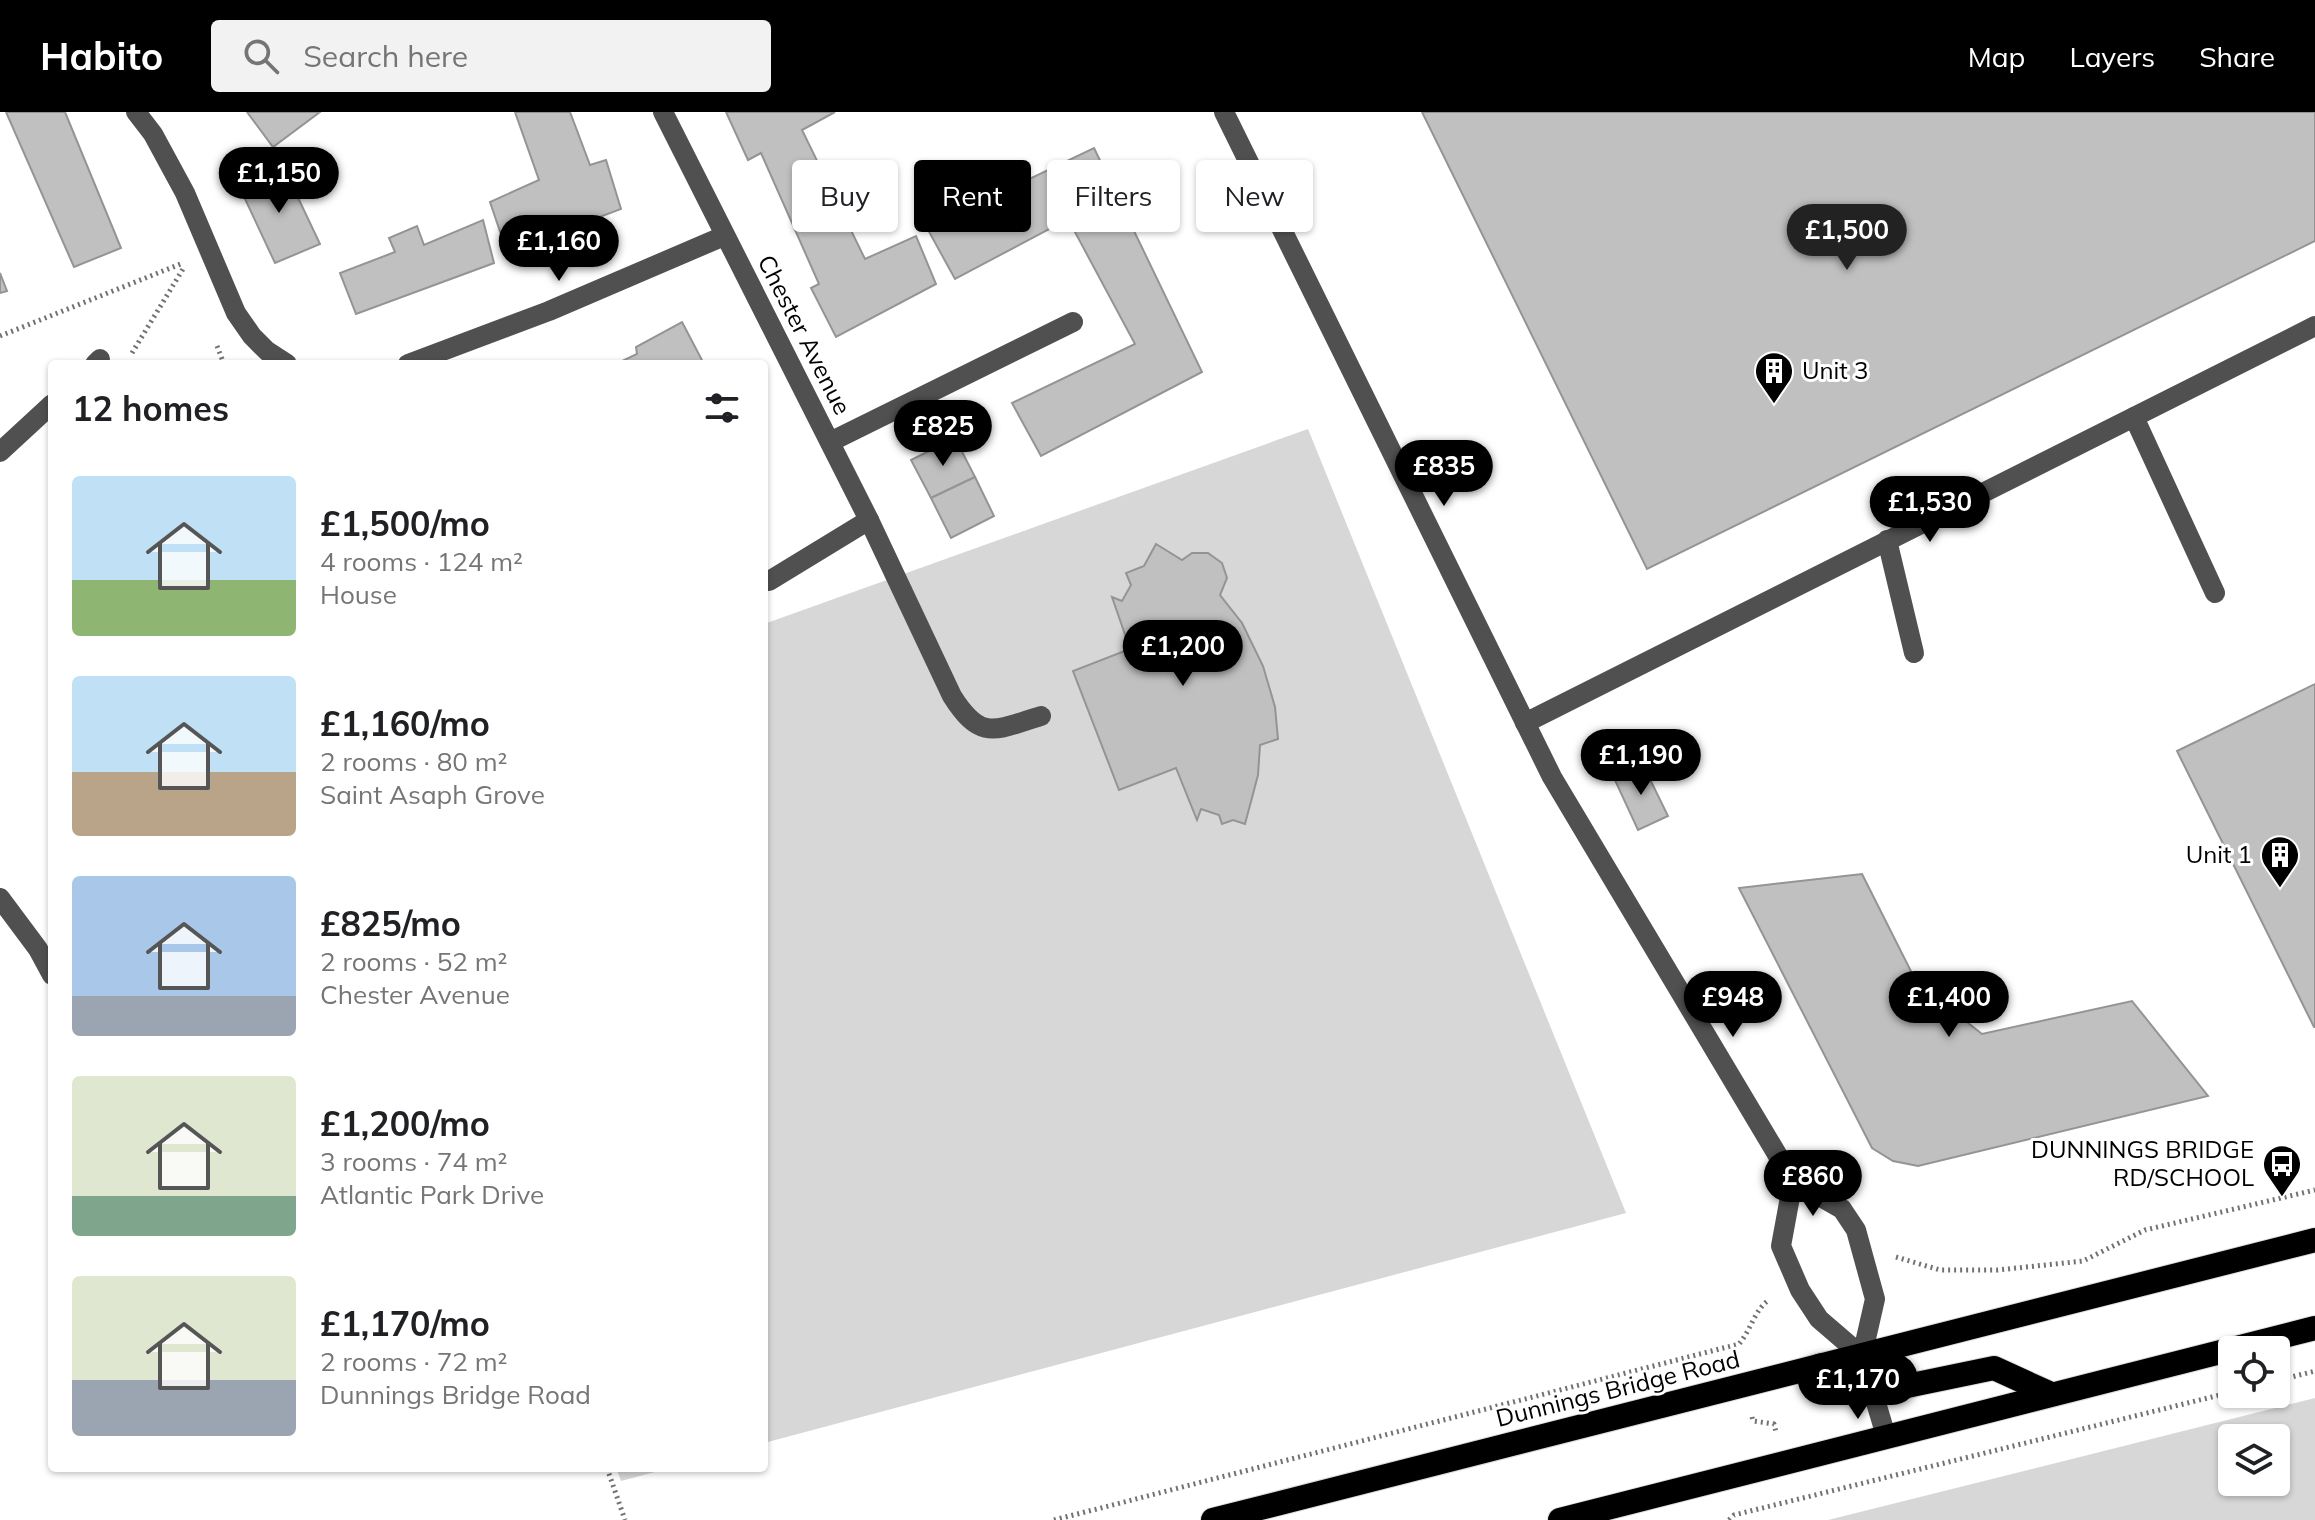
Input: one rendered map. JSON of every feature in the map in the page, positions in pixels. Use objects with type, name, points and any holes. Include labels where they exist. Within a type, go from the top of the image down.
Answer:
[{"type":"highway","name":"Dunnings Bridge Road","points":[[1213,1520],[2315,1240]]},
{"type":"highway","points":[[1560,1520],[2315,1328]]},
{"type":"highway","points":[[1873,1393],[1994,1368],[2051,1394]]},
{"type":"street","points":[[136,112],[153,134],[185,193],[236,313],[260,343],[282,360]]},
{"type":"street","name":"Chester Avenue","points":[[663,112],[869,520],[952,696],[966,717],[977,726],[991,729],[1041,716]]},
{"type":"street","points":[[1224,112],[1525,723],[1590,845],[1793,1181],[1842,1209],[1856,1230],[1875,1299],[1862,1356],[1886,1436]]},
{"type":"street","points":[[419,360],[549,311],[724,236]]},
{"type":"street","points":[[830,442],[1073,322]]},
{"type":"street","points":[[1525,723],[2315,326]]},
{"type":"street","points":[[0,452],[48,408]]},
{"type":"street","points":[[2134,417],[2215,593]]},
{"type":"street","points":[[769,581],[869,520]]},
{"type":"street","points":[[1887,540],[1914,653]]},
{"type":"street","points":[[0,898],[45,944]]},
{"type":"street","points":[[1793,1181],[1781,1246],[1800,1290],[1819,1319],[1862,1356]]},
{"type":"path","points":[[0,336],[188,261],[127,360]]},
{"type":"path","points":[[1867,1267],[1893,1257],[1940,1270],[1998,1270],[2083,1261],[2145,1230],[2315,1190]]},
{"type":"path","points":[[1054,1520],[1739,1344],[1748,1333],[1760,1306],[1777,1295],[1800,1290]]},
{"type":"path","points":[[1739,1344],[1753,1421],[1774,1424],[1791,1503]]},
{"type":"path","points":[[2290,1377],[2315,1371]]},
{"type":"path","points":[[1729,1520],[1734,1515],[2218,1396]]},
{"type":"path","points":[[608,1472],[625,1520]]},
{"type":"shaded area","points":[[1308,429],[1626,1213],[768,1442],[768,623]]},
{"type":"shaded area","points":[[2315,1398],[2315,1520],[1828,1520],[2275,1408],[2290,1408],[2290,1404]]},
{"type":"shaded area","points":[[618,1472],[655,1472],[621,1481]]},
{"type":"building","points":[[6,112],[65,112],[121,248],[74,267]]},
{"type":"building","points":[[247,112],[320,112],[273,147]]},
{"type":"building","points":[[515,112],[570,112],[590,165],[606,160],[621,209],[507,252],[490,202],[539,180]]},
{"type":"building","points":[[726,112],[835,112],[802,130],[817,160],[792,160],[792,223],[761,153],[748,160]]},
{"type":"building","name":"Unit 3","points":[[1422,112],[2315,112],[2315,241],[1647,569]]},
{"type":"building","points":[[1094,148],[1100,160],[1069,160]]},
{"type":"building","points":[[283,166],[320,244],[275,263],[239,186]]},
{"type":"building","points":[[1047,171],[1047,230],[955,279],[929,232],[1031,232],[1031,178]]},
{"type":"building","points":[[483,220],[494,263],[356,314],[340,273],[395,252],[389,238],[417,226],[424,245]]},
{"type":"building","points":[[796,232],[852,232],[865,259],[916,236],[936,284],[836,337],[811,288],[819,284]]},
{"type":"building","points":[[1075,232],[1134,232],[1202,372],[1041,456],[1012,403],[1135,344]]},
{"type":"building","points":[[0,273],[7,291],[0,293]]},
{"type":"building","points":[[682,322],[702,360],[624,360],[637,354],[636,347]]},
{"type":"building","points":[[955,438],[975,477],[931,498],[911,460]]},
{"type":"building","points":[[975,477],[994,516],[951,538],[931,498]]},
{"type":"building","points":[[1156,544],[1182,560],[1192,553],[1208,553],[1222,563],[1227,578],[1220,595],[1242,623],[1263,666],[1275,707],[1278,739],[1260,745],[1258,775],[1245,824],[1233,820],[1222,824],[1219,815],[1201,809],[1197,820],[1176,768],[1119,790],[1073,671],[1130,649],[1112,597],[1122,601],[1131,585],[1126,573],[1144,566]]},
{"type":"building","name":"Unit 1","points":[[2315,684],[2315,1027],[2314,1027],[2177,751]]},
{"type":"building","points":[[1643,765],[1668,816],[1638,830],[1614,778]]},
{"type":"building","points":[[1862,874],[1932,1013],[1958,1015],[1982,1034],[2132,1001],[2208,1096],[1918,1166],[1893,1161],[1872,1148],[1739,888]]},
{"type":"place","name":"Unit 3","points":[[1774,405]]},
{"type":"place","name":"Unit 1","points":[[2280,889]]},
{"type":"place","name":"DUNNINGS BRIDGE RD/SCHOOL","points":[[2282,1198]]}]
